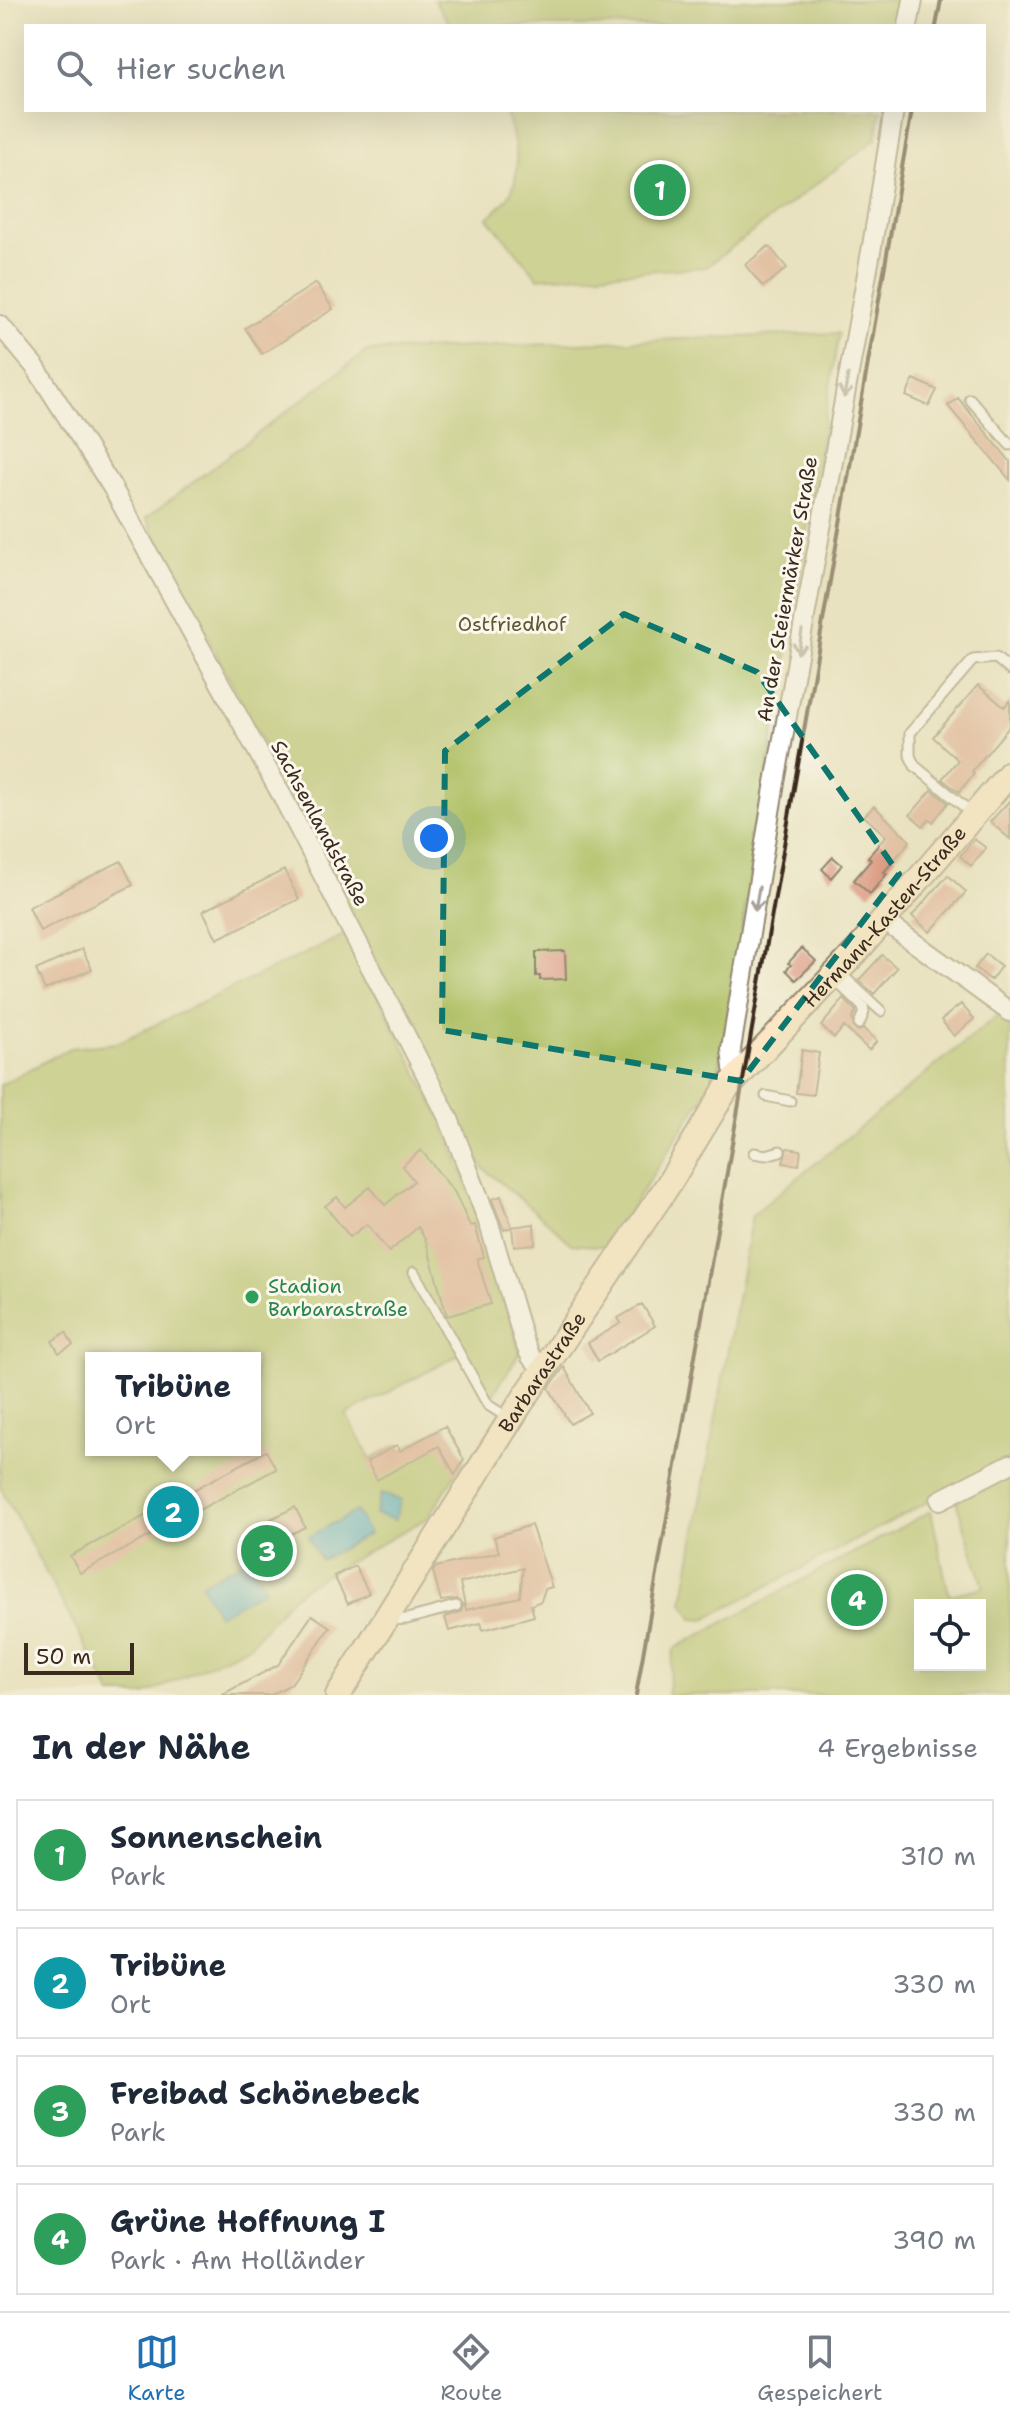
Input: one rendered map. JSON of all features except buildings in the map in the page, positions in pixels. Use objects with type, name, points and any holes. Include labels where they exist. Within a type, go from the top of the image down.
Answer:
[{"type":"street","points":[[908,24],[913,0]]},
{"type":"street","name":"An der Steiermärker Straße","points":[[736,1077],[731,1049],[779,758],[894,112]]},
{"type":"street","name":"Sachsenlandstraße","points":[[0,325],[36,368],[112,487],[281,794],[449,1119],[490,1227],[524,1342],[531,1357],[543,1368]]},
{"type":"street","name":"Hermann-Kasten-Straße","points":[[757,1056],[836,975],[1010,773]]},
{"type":"street","points":[[883,920],[1010,1012]]},
{"type":"street","name":"Barbarastraße","points":[[338,1695],[543,1368],[668,1185],[717,1103],[757,1056]]},
{"type":"street","points":[[940,1500],[1010,1464]]},
{"type":"lane","points":[[970,399],[1010,445]]},
{"type":"lane","points":[[973,814],[915,766],[910,756],[910,733],[973,660],[996,658],[1010,670]]},
{"type":"lane","points":[[836,975],[881,1011]]},
{"type":"lane","points":[[836,975],[863,1007],[859,1024]]},
{"type":"lane","points":[[766,1096],[790,1101]]},
{"type":"lane","points":[[754,1153],[766,1155],[780,1151]]},
{"type":"lane","points":[[414,1272],[488,1405],[510,1419]]},
{"type":"lane","points":[[385,1620],[407,1619],[456,1606]]},
{"type":"highlighted area","points":[[624,614],[757,672],[899,874],[741,1081],[442,1030],[445,751]]},
{"type":"green space","points":[[434,0],[900,0],[895,24],[450,24]]},
{"type":"green space","points":[[506,112],[881,112],[876,139],[706,267],[538,278],[488,218],[507,199],[516,178],[514,143]]},
{"type":"green space","name":"Ostfriedhof","points":[[839,333],[719,1072],[606,1247],[571,1244],[482,1167],[146,518],[367,351]]},
{"type":"green space","name":"Stadion Barbarastraße","points":[[346,934],[443,1122],[490,1242],[520,1352],[491,1398],[464,1352],[346,1415],[371,1459],[397,1445],[401,1451],[445,1426],[464,1460],[429,1517],[306,1586],[287,1602],[250,1645],[145,1695],[112,1695],[0,1487],[0,1085],[70,1048],[117,1043]]},
{"type":"green space","points":[[1003,1011],[1010,1017],[1010,1459],[705,1619],[693,1618],[683,1602],[752,1215]]},
{"type":"green space","points":[[1010,1469],[1010,1695],[667,1695],[674,1649],[931,1511],[949,1595],[984,1587],[955,1498]]},
{"type":"water","points":[[381,1494],[401,1500],[395,1520],[375,1514]]},
{"type":"water","points":[[356,1511],[369,1534],[321,1560],[308,1537]]},
{"type":"water","points":[[249,1558],[265,1589],[218,1615],[201,1584]]},
{"type":"railway","points":[[936,24],[941,0]]},
{"type":"railway","points":[[636,1695],[912,112]]},
{"type":"place","name":"Sonnenschein","points":[[660,190]]},
{"type":"place","name":"Stadion Barbarastraße","points":[[252,1297]]},
{"type":"place","name":"Tribüne","points":[[173,1512]]},
{"type":"place","name":"Freibad Schönebeck","points":[[267,1551]]},
{"type":"place","name":"Grüne Hoffnung I","points":[[857,1600]]}]
